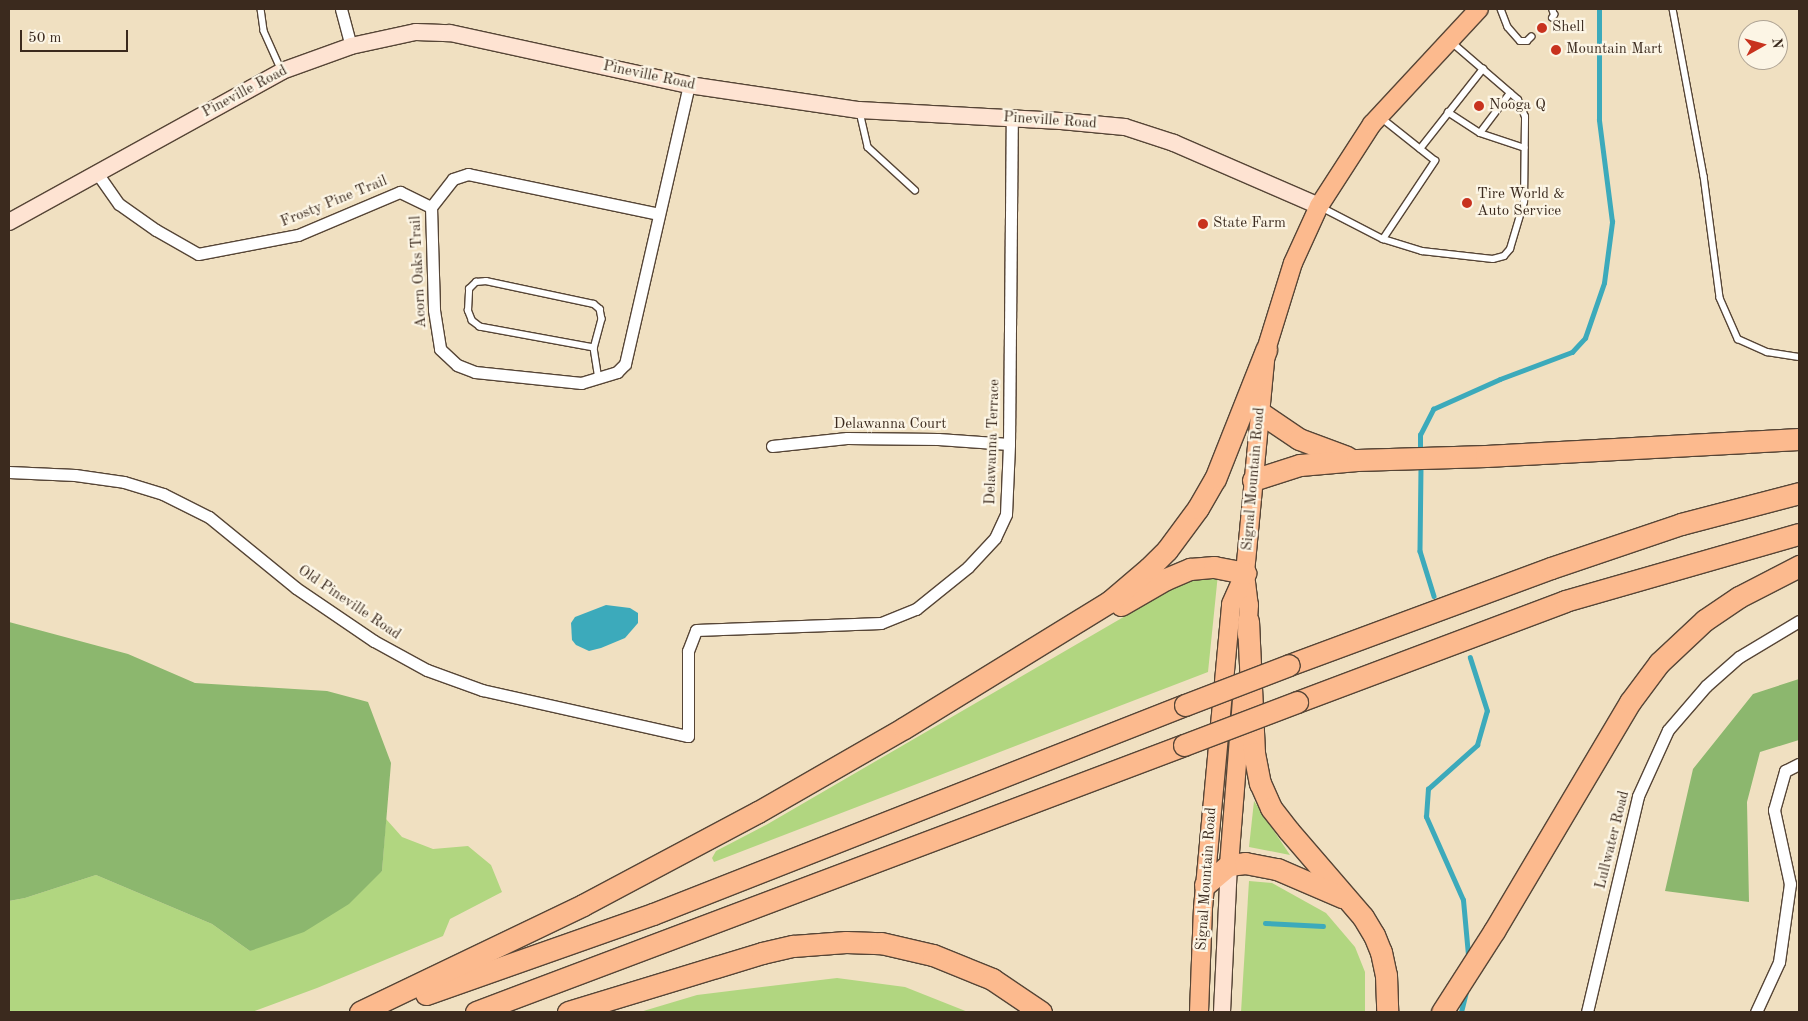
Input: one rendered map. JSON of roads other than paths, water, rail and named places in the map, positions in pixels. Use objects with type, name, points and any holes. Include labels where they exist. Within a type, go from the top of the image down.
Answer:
[{"type":"highway","points":[[360,1012],[582,905],[680,854],[832,770],[1109,602],[1143,574],[1167,550],[1198,508],[1215,478],[1266,350]]},
{"type":"highway","points":[[1260,412],[1299,439],[1357,460]]},
{"type":"highway","points":[[1254,480],[1300,465],[1357,460],[1486,456],[1799,439]]},
{"type":"highway","points":[[372,1012],[653,914],[1289,665],[1569,562],[1681,524],[1799,493]]},
{"type":"highway","points":[[476,1012],[1565,602],[1799,534]]},
{"type":"highway","points":[[1442,1012],[1494,931],[1630,702],[1658,663],[1705,620],[1739,597],[1799,566]]},
{"type":"highway","points":[[976,684],[1178,573],[1214,567],[1245,573]]},
{"type":"highway","points":[[1248,621],[1254,753],[1260,783],[1271,808],[1289,832],[1363,917],[1381,952],[1386,975],[1388,1012]]},
{"type":"highway","points":[[1205,885],[1229,865],[1245,864],[1277,869],[1349,900]]},
{"type":"highway","points":[[568,1012],[762,953],[793,946],[846,942],[881,944],[933,955],[992,979],[1041,1012]]},
{"type":"main road","name":"Signal Mountain Road","points":[[1222,1012],[1229,865],[1249,605],[1245,573],[1266,350],[1292,262],[1319,206],[1379,116],[1479,9]]},
{"type":"main road","name":"Pineville Road","points":[[9,222],[282,70],[351,46],[416,32],[450,33],[689,85],[860,110],[1012,118],[1125,127],[1174,143],[1319,206]]},
{"type":"main road","name":"Signal Mountain Road","points":[[1199,1012],[1205,885],[1231,604],[1245,573]]},
{"type":"street","points":[[341,9],[351,46]]},
{"type":"street","name":"Acorn Oaks Trail","points":[[659,214],[468,174],[453,179],[431,207],[434,301],[437,340],[440,349],[457,365],[475,372],[581,383],[617,372],[625,364],[689,85]]},
{"type":"street","name":"Delawanna Terrace","points":[[688,736],[688,651],[696,630],[881,623],[916,609],[968,567],[994,538],[1006,514],[1009,444],[1012,118]]},
{"type":"street","name":"Frosty Pine Trail","points":[[97,173],[119,204],[156,230],[198,254],[298,235],[400,192],[431,207]]},
{"type":"street","name":"Delawanna Court","points":[[772,446],[847,438],[938,439],[1009,444]]},
{"type":"street","name":"Old Pineville Road","points":[[9,472],[75,475],[124,482],[163,494],[209,517],[296,588],[374,641],[427,670],[482,690],[688,736]]},
{"type":"street","name":"Lullwater Road","points":[[1587,1012],[1638,796],[1668,730],[1706,686],[1739,657],[1799,621]]},
{"type":"street","points":[[1756,1012],[1779,962],[1790,884],[1774,810],[1785,771],[1799,764]]},
{"type":"lane","points":[[261,9],[264,31],[282,70]]},
{"type":"lane","points":[[1501,9],[1508,27],[1520,41],[1526,41],[1532,37]]},
{"type":"lane","points":[[1552,9],[1554,15],[1552,18]]},
{"type":"lane","points":[[1673,9],[1704,176],[1720,298],[1738,339],[1767,352],[1799,357]]},
{"type":"lane","points":[[1319,206],[1383,239],[1422,251],[1493,259],[1504,256],[1510,248],[1524,202],[1525,117],[1518,100],[1449,40]]},
{"type":"lane","points":[[1420,149],[1483,69]]},
{"type":"lane","points":[[1480,132],[1510,93]]},
{"type":"lane","points":[[860,110],[868,148],[915,190]]},
{"type":"lane","points":[[1448,112],[1480,132],[1525,148]]},
{"type":"lane","points":[[1379,116],[1435,161],[1383,239]]},
{"type":"lane","points":[[594,348],[480,327],[472,321],[468,310],[469,289],[476,282],[486,281],[594,304],[600,310],[602,319],[594,348],[599,379]]},
{"type":"water","points":[[606,605],[630,608],[638,613],[638,623],[625,638],[601,648],[589,651],[576,645],[572,640],[571,623],[575,617]]},
{"type":"waterway","points":[[1420,448],[1420,435],[1433,409],[1500,379],[1572,352],[1585,338],[1604,283],[1612,222],[1599,120],[1599,9]]},
{"type":"waterway","points":[[1421,468],[1420,551],[1434,596]]},
{"type":"waterway","points":[[1468,955],[1463,900],[1426,817],[1428,789],[1477,745],[1487,711],[1470,658]]},
{"type":"waterway","points":[[1265,923],[1323,926]]},
{"type":"waterway","points":[[1461,1012],[1466,992]]},
{"type":"place","name":"Shell","points":[[1542,28]]},
{"type":"place","name":"Mountain Mart","points":[[1556,50]]},
{"type":"place","name":"Nooga Q","points":[[1479,106]]},
{"type":"place","name":"Tire World & Auto Service","points":[[1467,203]]},
{"type":"place","name":"State Farm","points":[[1203,224]]}]
